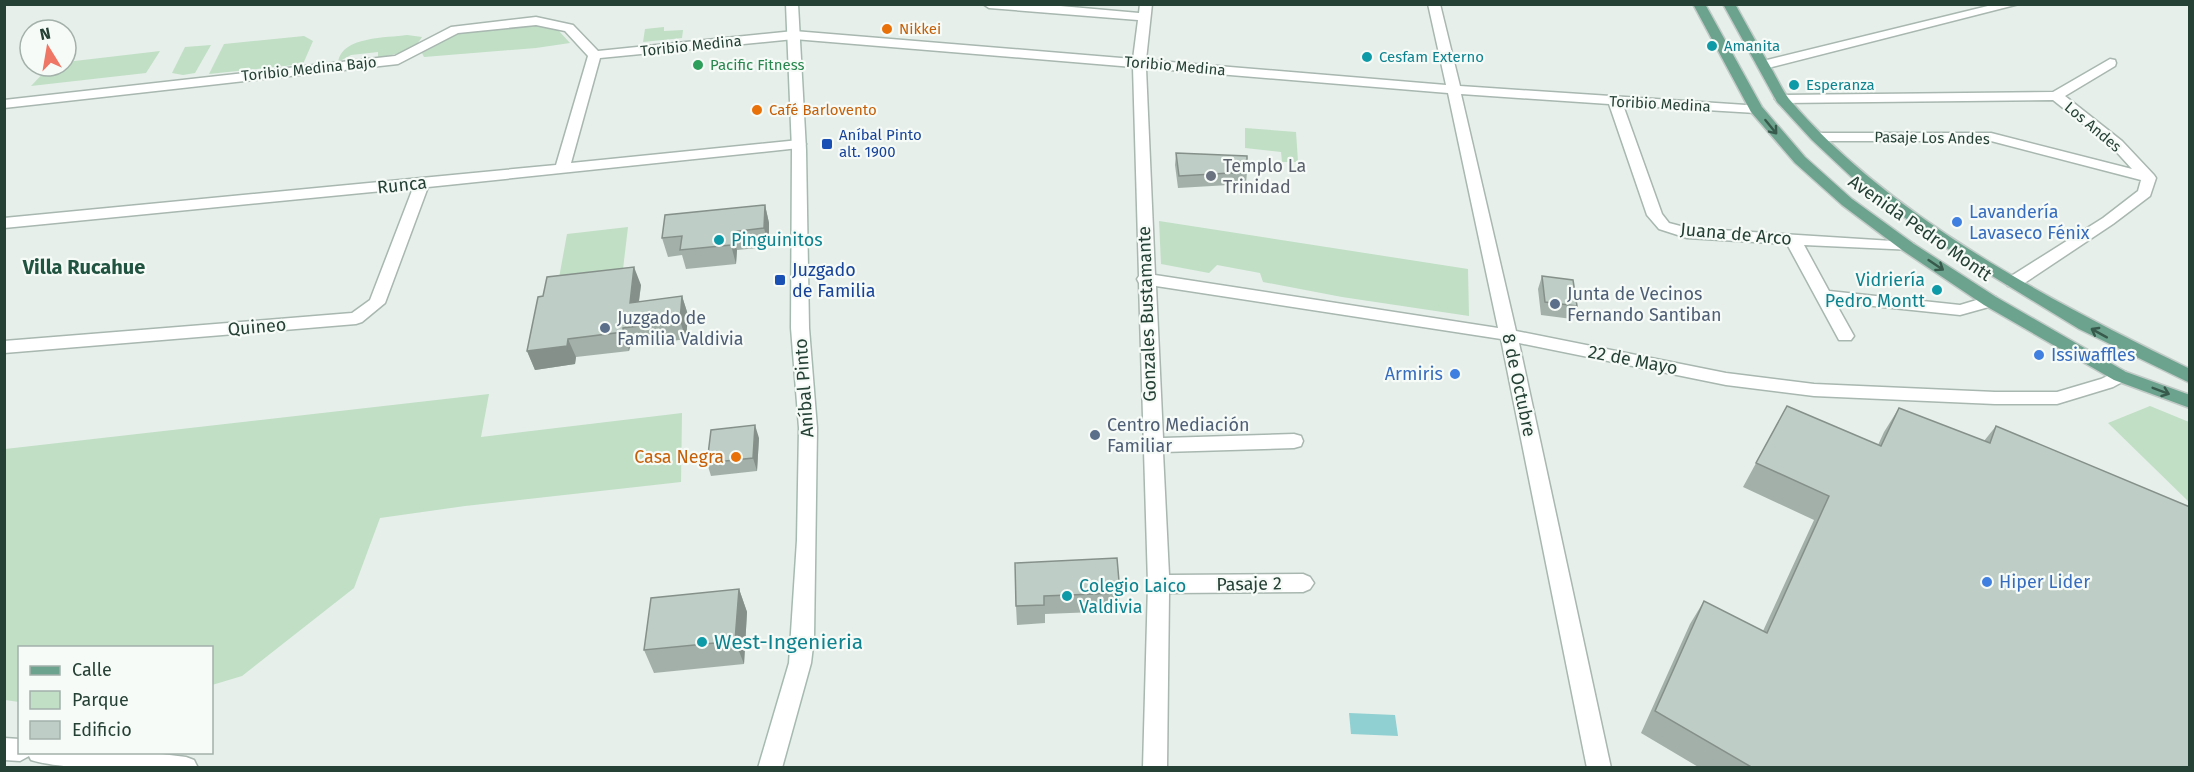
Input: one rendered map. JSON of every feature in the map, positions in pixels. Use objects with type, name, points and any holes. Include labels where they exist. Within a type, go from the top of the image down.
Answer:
[{"type":"main road","name":"Avenida Pedro Montt","points":[[1699,4],[1756,109],[1782,141],[1821,180],[1908,247],[1990,302],[2120,376],[2190,402]]},
{"type":"main road","name":"Avenida Pedro Montt","points":[[1729,4],[1782,99],[1817,137],[1865,182],[1895,206],[1954,246],[2120,344],[2190,377]]},
{"type":"main road","points":[[1731,63],[1764,65]]},
{"type":"street","name":"Aníbal Pinto","points":[[770,768],[800,663],[803,638],[808,428],[800,328],[799,144],[792,4]]},
{"type":"street","points":[[989,4],[1144,11]]},
{"type":"street","name":"8 de Octubre","points":[[1434,4],[1509,335],[1599,768]]},
{"type":"street","points":[[1764,65],[2013,4]]},
{"type":"street","name":"Gonzales Bustamante","points":[[1144,11],[1138,63],[1159,584],[1155,768]]},
{"type":"street","name":"Toribio Medina Bajo","points":[[4,104],[398,60],[455,30],[536,21],[568,28],[595,56]]},
{"type":"street","name":"Toribio Medina","points":[[595,56],[794,35],[1453,90],[1756,109]]},
{"type":"street","points":[[562,168],[595,56]]},
{"type":"street","points":[[2056,96],[2110,63]]},
{"type":"street","name":"Los Andes","points":[[1782,99],[2056,96],[2117,144],[2149,178]]},
{"type":"street","name":"Juana de Arco","points":[[1615,101],[1655,215],[1664,226],[1687,233],[1908,247]]},
{"type":"street","name":"Pasaje Los Andes","points":[[1817,137],[1991,137],[2149,178]]},
{"type":"street","name":"Runca","points":[[4,223],[799,144]]},
{"type":"street","points":[[2014,282],[2108,221],[2136,200],[2145,193],[2149,178]]},
{"type":"street","name":"Quineo","points":[[4,347],[356,318],[377,303],[422,183]]},
{"type":"street","points":[[1793,240],[1845,336]]},
{"type":"street","name":"22 de Mayo","points":[[1145,279],[1509,335],[1725,379],[1814,390],[1995,399],[2057,398],[2107,383],[2120,376]]},
{"type":"street","points":[[1824,296],[1960,310],[1990,302]]},
{"type":"street","points":[[1152,445],[1294,441]]},
{"type":"street","name":"Pasaje 2","points":[[1159,584],[1304,583]]},
{"type":"street","points":[[49,754],[186,768]]},
{"type":"green space","points":[[538,25],[558,30],[570,43],[424,57],[422,53],[459,33]]},
{"type":"green space","points":[[664,27],[664,31],[683,30],[682,38],[643,42],[645,29]]},
{"type":"green space","points":[[407,35],[422,37],[414,46],[397,54],[378,58],[378,52],[351,55],[338,62],[341,53],[356,43]]},
{"type":"green space","points":[[304,36],[313,41],[303,64],[209,74],[224,44]]},
{"type":"green space","points":[[211,45],[195,73],[183,75],[172,73],[185,47]]},
{"type":"green space","points":[[160,51],[146,73],[31,86],[39,78],[78,78],[78,61]]},
{"type":"green space","points":[[1245,128],[1296,132],[1298,162],[1282,162],[1281,152],[1245,148]]},
{"type":"green space","points":[[1159,221],[1468,269],[1469,316],[1342,297],[1263,282],[1260,273],[1217,265],[1209,273],[1161,264]]},
{"type":"green space","points":[[628,227],[623,269],[559,278],[567,234]]},
{"type":"green space","points":[[489,394],[481,437],[682,413],[681,482],[465,506],[380,518],[354,588],[242,676],[213,685],[213,646],[18,646],[18,702],[5,700],[5,449]]},
{"type":"green space","points":[[2150,406],[2189,422],[2189,502],[2108,423]]},
{"type":"water","points":[[1349,713],[1395,715],[1398,736],[1351,734]]},
{"type":"building","points":[[1176,153],[1247,156],[1247,172],[1179,176]]},
{"type":"building","points":[[765,205],[764,228],[732,232],[731,245],[680,250],[682,236],[662,238],[665,215]]},
{"type":"building","points":[[634,267],[630,303],[682,296],[680,321],[623,328],[623,332],[568,339],[567,346],[527,351],[538,297],[543,296],[547,277]]},
{"type":"building","points":[[1542,276],[1573,280],[1577,306],[1545,302]]},
{"type":"building","name":"Hiper Lider","points":[[1787,406],[1881,446],[1899,408],[1990,443],[1996,426],[2190,507],[2190,768],[1753,768],[1655,711],[1704,601],[1767,633],[1829,496],[1756,463]]},
{"type":"building","points":[[755,425],[753,458],[707,463],[711,430]]},
{"type":"building","points":[[1117,558],[1120,593],[1044,596],[1044,605],[1016,606],[1015,563]]},
{"type":"building","points":[[739,589],[735,641],[644,650],[651,598]]},
{"type":"place","name":"Nikkei","points":[[887,29]]},
{"type":"place","name":"Amanita","points":[[1712,46]]},
{"type":"place","name":"Cesfam Externo","points":[[1367,57]]},
{"type":"place","name":"Pacific Fitness","points":[[698,65]]},
{"type":"place","name":"Esperanza","points":[[1794,85]]},
{"type":"place","name":"Café Barlovento","points":[[757,110]]},
{"type":"place","name":"Aníbal Pinto alt. 1900","points":[[827,144]]},
{"type":"place","name":"Templo La Trinidad","points":[[1211,176]]},
{"type":"place","name":"Lavandería Lavaseco Fénix","points":[[1957,222]]},
{"type":"place","name":"Pinguinitos","points":[[719,240]]},
{"type":"place","name":"Juzgado de Familia","points":[[780,280]]},
{"type":"place","name":"Vidriería Pedro Montt","points":[[1937,290]]},
{"type":"place","name":"Junta de Vecinos Fernando Santiban","points":[[1555,304]]},
{"type":"place","name":"Juzgado de Familia Valdivia","points":[[605,328]]},
{"type":"place","name":"Issiwaffles","points":[[2039,355]]},
{"type":"place","name":"Armiris","points":[[1455,374]]},
{"type":"place","name":"Centro Mediación Familiar","points":[[1095,435]]},
{"type":"place","name":"Casa Negra","points":[[736,457]]},
{"type":"place","name":"Hiper Lider","points":[[1987,582]]},
{"type":"place","name":"Colegio Laico Valdivia","points":[[1067,596]]},
{"type":"place","name":"West-Ingenieria","points":[[702,642]]},
{"type":"district","name":"Villa Rucahue","points":[[84,267]]}]
